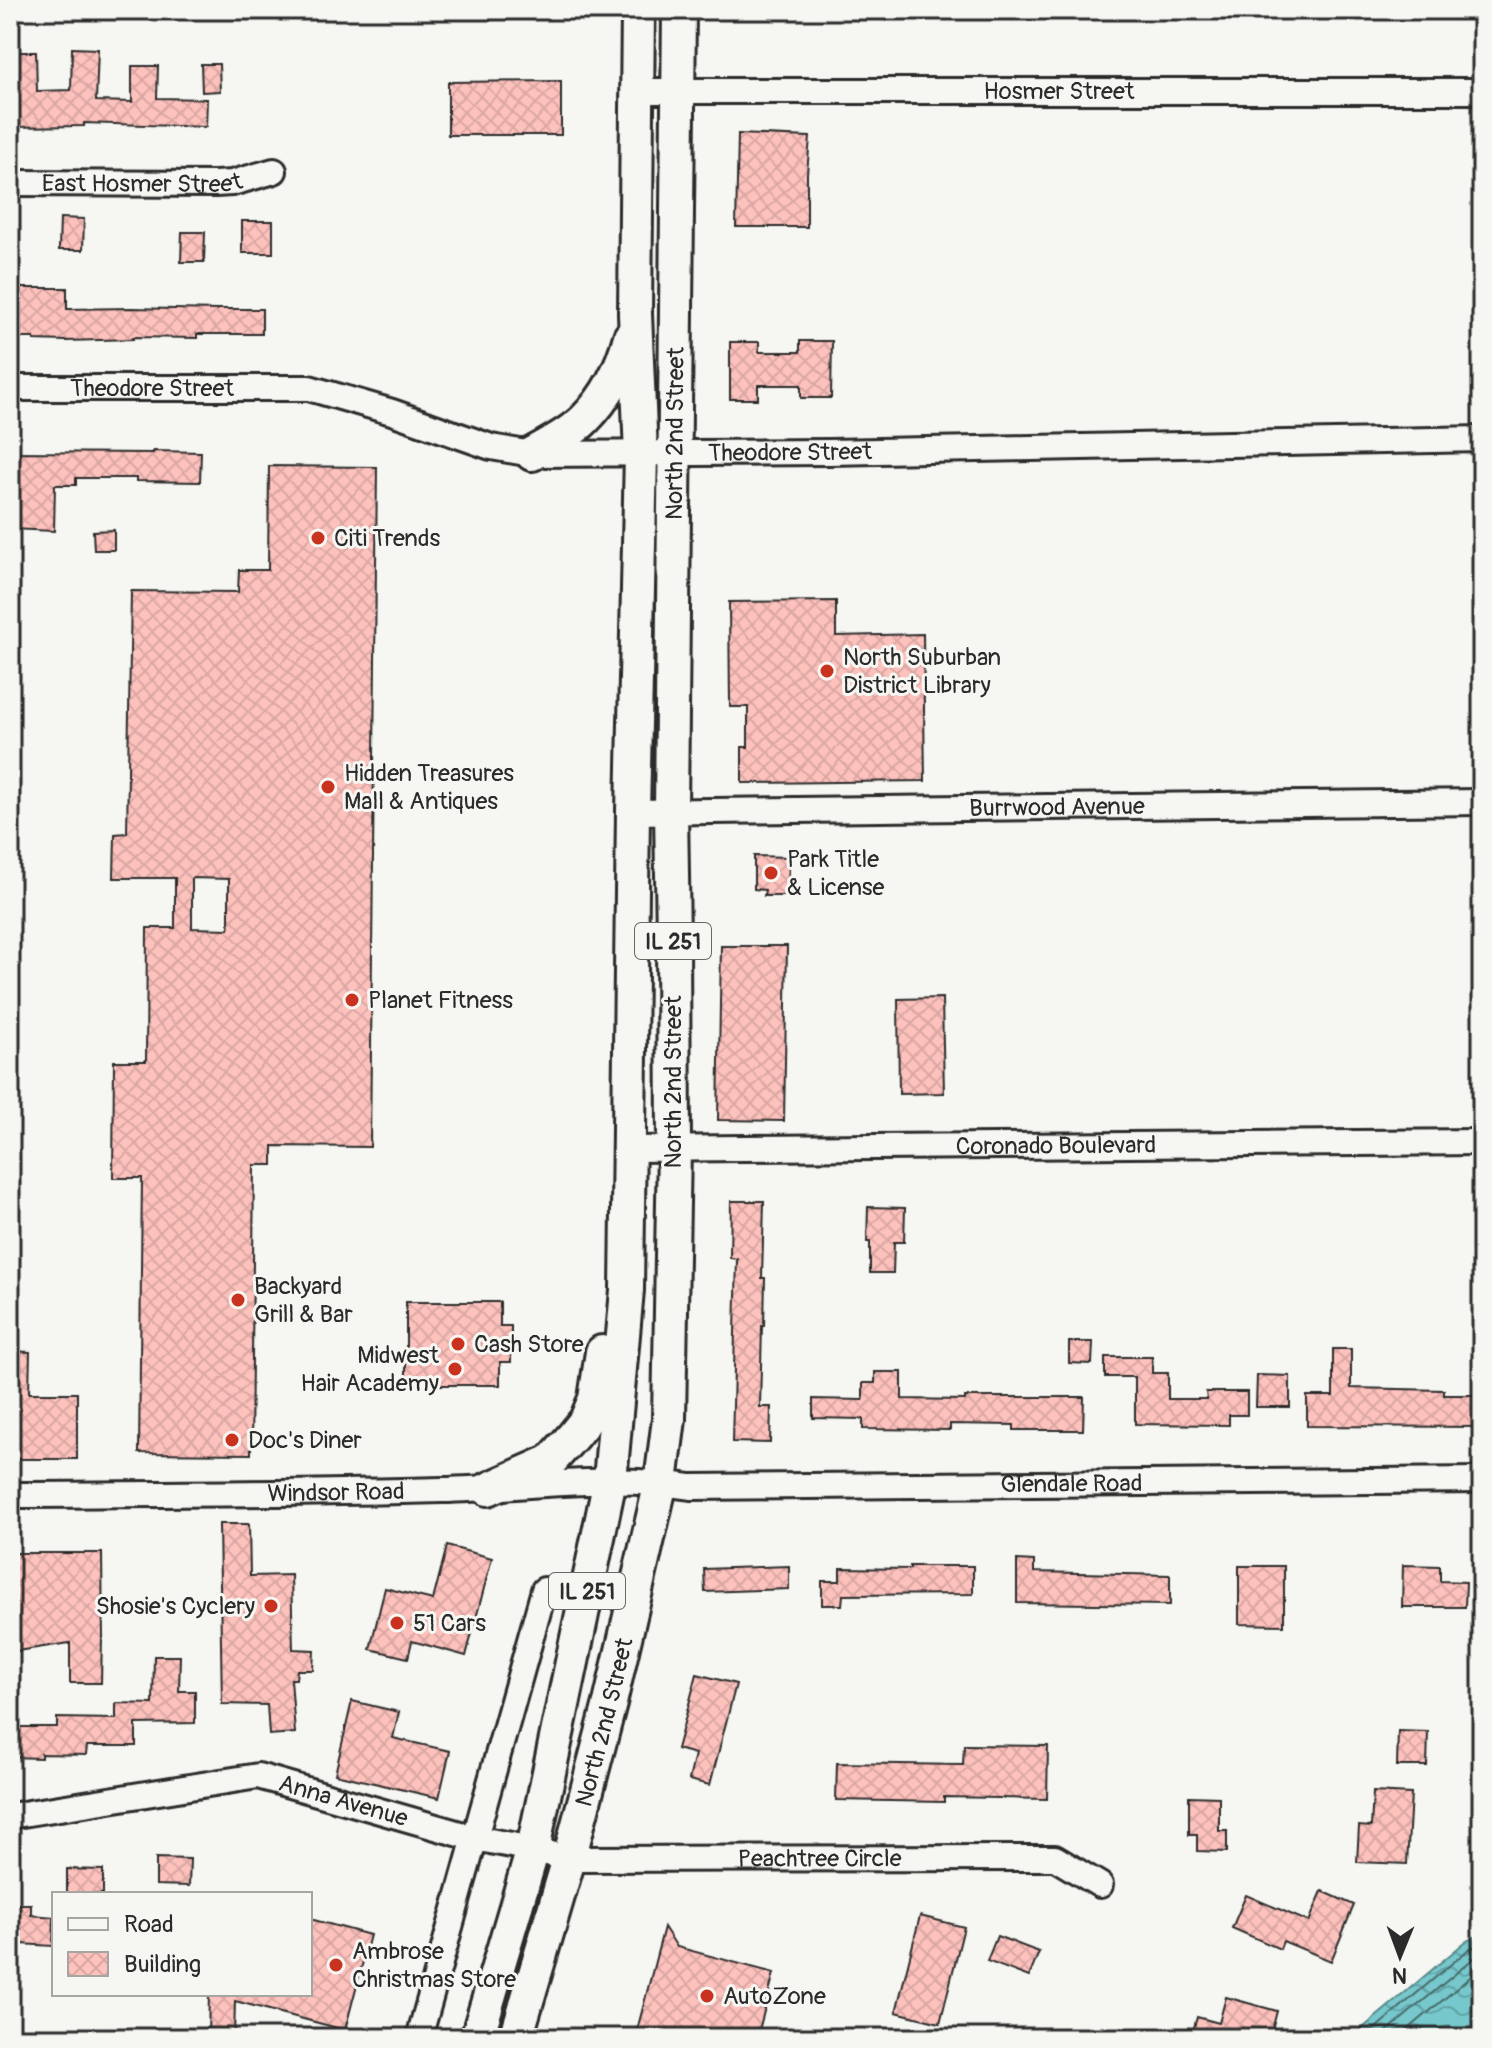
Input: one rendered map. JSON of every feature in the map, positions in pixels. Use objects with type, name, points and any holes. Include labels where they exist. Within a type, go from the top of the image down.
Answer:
[{"type":"main road","name":"North 2nd Street","points":[[477,2038],[533,1849],[610,1480],[627,1290],[641,454],[635,314],[638,10]]},
{"type":"main road","name":"North 2nd Street","points":[[516,2038],[569,1859],[610,1703],[661,1482],[669,1419],[674,1148],[671,811],[679,10]]},
{"type":"main road","points":[[532,454],[574,427],[592,409],[616,375],[625,356],[635,314]]},
{"type":"main road","points":[[488,1489],[551,1461],[586,1420],[595,1399],[604,1338],[627,1290]]},
{"type":"street","name":"Hosmer Street","points":[[637,91],[1482,91]]},
{"type":"street","name":"East Hosmer Street","points":[[10,183],[215,184],[232,183],[274,171]]},
{"type":"street","name":"Theodore Street","points":[[10,388],[309,388],[392,412],[491,447],[532,454],[829,452],[1482,439]]},
{"type":"street","name":"Burrwood Avenue","points":[[633,812],[1482,802]]},
{"type":"street","name":"Coronado Boulevard","points":[[630,1149],[1482,1142]]},
{"type":"street","name":"Windsor Road","points":[[10,1495],[488,1489],[610,1480],[661,1482]]},
{"type":"street","name":"Glendale Road","points":[[661,1482],[691,1487],[1482,1480]]},
{"type":"street","points":[[419,2038],[544,1590]]},
{"type":"street","name":"Anna Avenue","points":[[10,1816],[258,1776],[474,1838],[533,1849]]},
{"type":"street","name":"Peachtree Circle","points":[[533,1849],[569,1859],[1055,1858],[1100,1885]]},
{"type":"water","points":[[1482,1933],[1482,2038],[1351,2038],[1465,1942]]},
{"type":"building","points":[[72,48],[98,49],[96,101],[132,102],[132,66],[158,66],[157,98],[207,99],[206,127],[84,123],[84,126],[10,127],[10,100],[15,100],[15,52],[36,52],[37,91],[71,90]]},
{"type":"building","points":[[201,64],[219,64],[220,91],[202,92]]},
{"type":"building","points":[[561,81],[561,135],[448,135],[448,82]]},
{"type":"building","points":[[738,134],[810,137],[807,227],[736,227]]},
{"type":"building","points":[[60,218],[84,219],[83,250],[59,250]]},
{"type":"building","points":[[242,221],[273,221],[273,253],[242,253]]},
{"type":"building","points":[[182,232],[205,232],[204,262],[181,262]]},
{"type":"building","points":[[10,288],[67,288],[67,309],[262,309],[262,334],[66,341],[10,338]]},
{"type":"building","points":[[800,341],[832,341],[831,398],[801,398],[801,385],[758,385],[758,399],[730,399],[730,342],[759,342],[759,352],[800,352]]},
{"type":"building","points":[[10,452],[201,452],[200,482],[76,478],[76,485],[55,485],[54,531],[10,529]]},
{"type":"building","points":[[269,466],[377,467],[370,1147],[273,1146],[273,1165],[254,1165],[251,1454],[139,1453],[142,1178],[113,1178],[114,1061],[146,1061],[147,928],[175,928],[175,878],[114,878],[115,834],[127,833],[131,591],[238,592],[239,570],[268,570]],"holes":[[[192,878],[229,879],[229,929],[192,928]]]},
{"type":"building","points":[[114,530],[114,550],[94,550],[93,531]]},
{"type":"building","name":"North Suburban District Library","points":[[836,601],[836,636],[923,634],[925,781],[742,783],[742,747],[748,747],[748,707],[730,707],[729,602]]},
{"type":"building","name":"Park Title & License","points":[[754,856],[789,857],[788,896],[764,896],[765,890],[754,889]]},
{"type":"building","points":[[721,946],[787,946],[784,1121],[718,1120]]},
{"type":"building","points":[[942,998],[944,1093],[899,1094],[898,999]]},
{"type":"building","points":[[731,1201],[764,1201],[762,1278],[765,1278],[760,1407],[771,1407],[770,1443],[732,1442],[737,1259],[730,1258]]},
{"type":"building","points":[[868,1207],[905,1208],[904,1242],[894,1242],[893,1273],[870,1273]]},
{"type":"building","name":"Cash Store","points":[[406,1302],[500,1302],[500,1326],[511,1326],[511,1362],[500,1362],[500,1385],[406,1385]]},
{"type":"building","points":[[1069,1342],[1093,1342],[1092,1364],[1069,1363]]},
{"type":"building","points":[[1333,1349],[1351,1349],[1351,1388],[1444,1390],[1444,1395],[1482,1395],[1482,1427],[1307,1426],[1307,1396],[1333,1396]]},
{"type":"building","points":[[10,1351],[30,1352],[29,1393],[77,1393],[77,1459],[10,1459]]},
{"type":"building","points":[[1105,1357],[1152,1357],[1152,1373],[1168,1373],[1168,1399],[1207,1399],[1206,1392],[1247,1392],[1247,1415],[1229,1415],[1229,1425],[1135,1424],[1135,1377],[1105,1377]]},
{"type":"building","points":[[875,1372],[902,1372],[902,1399],[1084,1397],[1083,1430],[1014,1430],[1014,1425],[950,1424],[950,1430],[863,1429],[863,1419],[813,1418],[813,1399],[863,1400],[863,1383],[875,1383]]},
{"type":"building","points":[[1257,1375],[1290,1376],[1290,1407],[1256,1407]]},
{"type":"building","points":[[219,1524],[249,1524],[250,1576],[291,1575],[293,1649],[314,1650],[313,1670],[297,1670],[296,1679],[291,1679],[295,1733],[269,1735],[267,1705],[222,1704]]},
{"type":"building","points":[[447,1546],[492,1558],[466,1656],[412,1641],[408,1658],[370,1649],[385,1588],[433,1600]]},
{"type":"building","points":[[10,1553],[102,1553],[101,1683],[70,1683],[70,1643],[10,1652]]},
{"type":"building","points":[[1017,1560],[1034,1561],[1034,1572],[1170,1575],[1170,1605],[1017,1603]]},
{"type":"building","points":[[1403,1565],[1440,1566],[1440,1581],[1466,1582],[1465,1607],[1402,1607]]},
{"type":"building","points":[[789,1566],[789,1589],[705,1592],[704,1569]]},
{"type":"building","points":[[910,1566],[973,1566],[973,1594],[843,1595],[842,1605],[822,1605],[822,1581],[840,1581],[840,1568],[910,1569]]},
{"type":"building","points":[[1239,1566],[1284,1566],[1284,1625],[1239,1624]]},
{"type":"building","points":[[154,1656],[180,1656],[179,1691],[195,1691],[195,1723],[136,1724],[136,1746],[87,1746],[86,1755],[10,1757],[10,1727],[57,1727],[57,1718],[116,1719],[116,1703],[153,1704]]},
{"type":"building","points":[[697,1674],[736,1684],[710,1785],[689,1780],[695,1754],[677,1749]]},
{"type":"building","points":[[352,1701],[399,1712],[393,1738],[450,1751],[439,1798],[335,1774]]},
{"type":"building","points":[[1398,1731],[1428,1732],[1427,1766],[1397,1766]]},
{"type":"building","points":[[964,1745],[1048,1746],[1047,1799],[944,1797],[944,1802],[836,1800],[837,1763],[963,1765]]},
{"type":"building","points":[[1373,1792],[1411,1794],[1407,1864],[1357,1862],[1359,1826],[1371,1827]]},
{"type":"building","points":[[1189,1796],[1219,1797],[1219,1831],[1227,1831],[1227,1852],[1197,1851],[1197,1835],[1189,1835]]},
{"type":"building","points":[[156,1858],[190,1859],[189,1886],[156,1885]]},
{"type":"building","points":[[67,1869],[103,1870],[103,1892],[67,1892]]},
{"type":"building","points":[[1322,1891],[1354,1905],[1331,1961],[1283,1941],[1280,1949],[1232,1928],[1246,1895],[1309,1922]]},
{"type":"building","points":[[10,1904],[31,1904],[31,1915],[52,1917],[52,1946],[21,1944],[21,1931],[10,1931]]},
{"type":"building","points":[[920,1916],[964,1927],[940,2023],[896,2012]]},
{"type":"building","name":"Ambrose Christmas Store","points":[[312,1920],[370,1935],[345,2030],[235,2001],[234,2038],[208,2038],[209,1996],[312,1996]]},
{"type":"building","name":"AutoZone","points":[[664,1927],[677,1947],[774,1973],[757,2038],[635,2038]]},
{"type":"building","points":[[997,1936],[1039,1952],[1029,1977],[987,1961]]},
{"type":"building","points":[[1226,1997],[1277,2011],[1270,2038],[1191,2038],[1197,2017],[1219,2023]]},
{"type":"place","name":"Citi Trends","points":[[318,538]]},
{"type":"place","name":"North Suburban District Library","points":[[827,671]]},
{"type":"place","name":"Hidden Treasures Mall & Antiques","points":[[328,787]]},
{"type":"place","name":"Park Title & License","points":[[771,873]]},
{"type":"place","name":"Planet Fitness","points":[[352,1000]]},
{"type":"place","name":"Backyard Grill & Bar","points":[[238,1300]]},
{"type":"place","name":"Cash Store","points":[[458,1344]]},
{"type":"place","name":"Midwest Hair Academy","points":[[455,1369]]},
{"type":"place","name":"Doc's Diner","points":[[232,1440]]},
{"type":"place","name":"Shosie's Cyclery","points":[[271,1606]]},
{"type":"place","name":"51 Cars","points":[[397,1623]]},
{"type":"place","name":"Ambrose Christmas Store","points":[[336,1965]]},
{"type":"place","name":"AutoZone","points":[[707,1996]]}]
